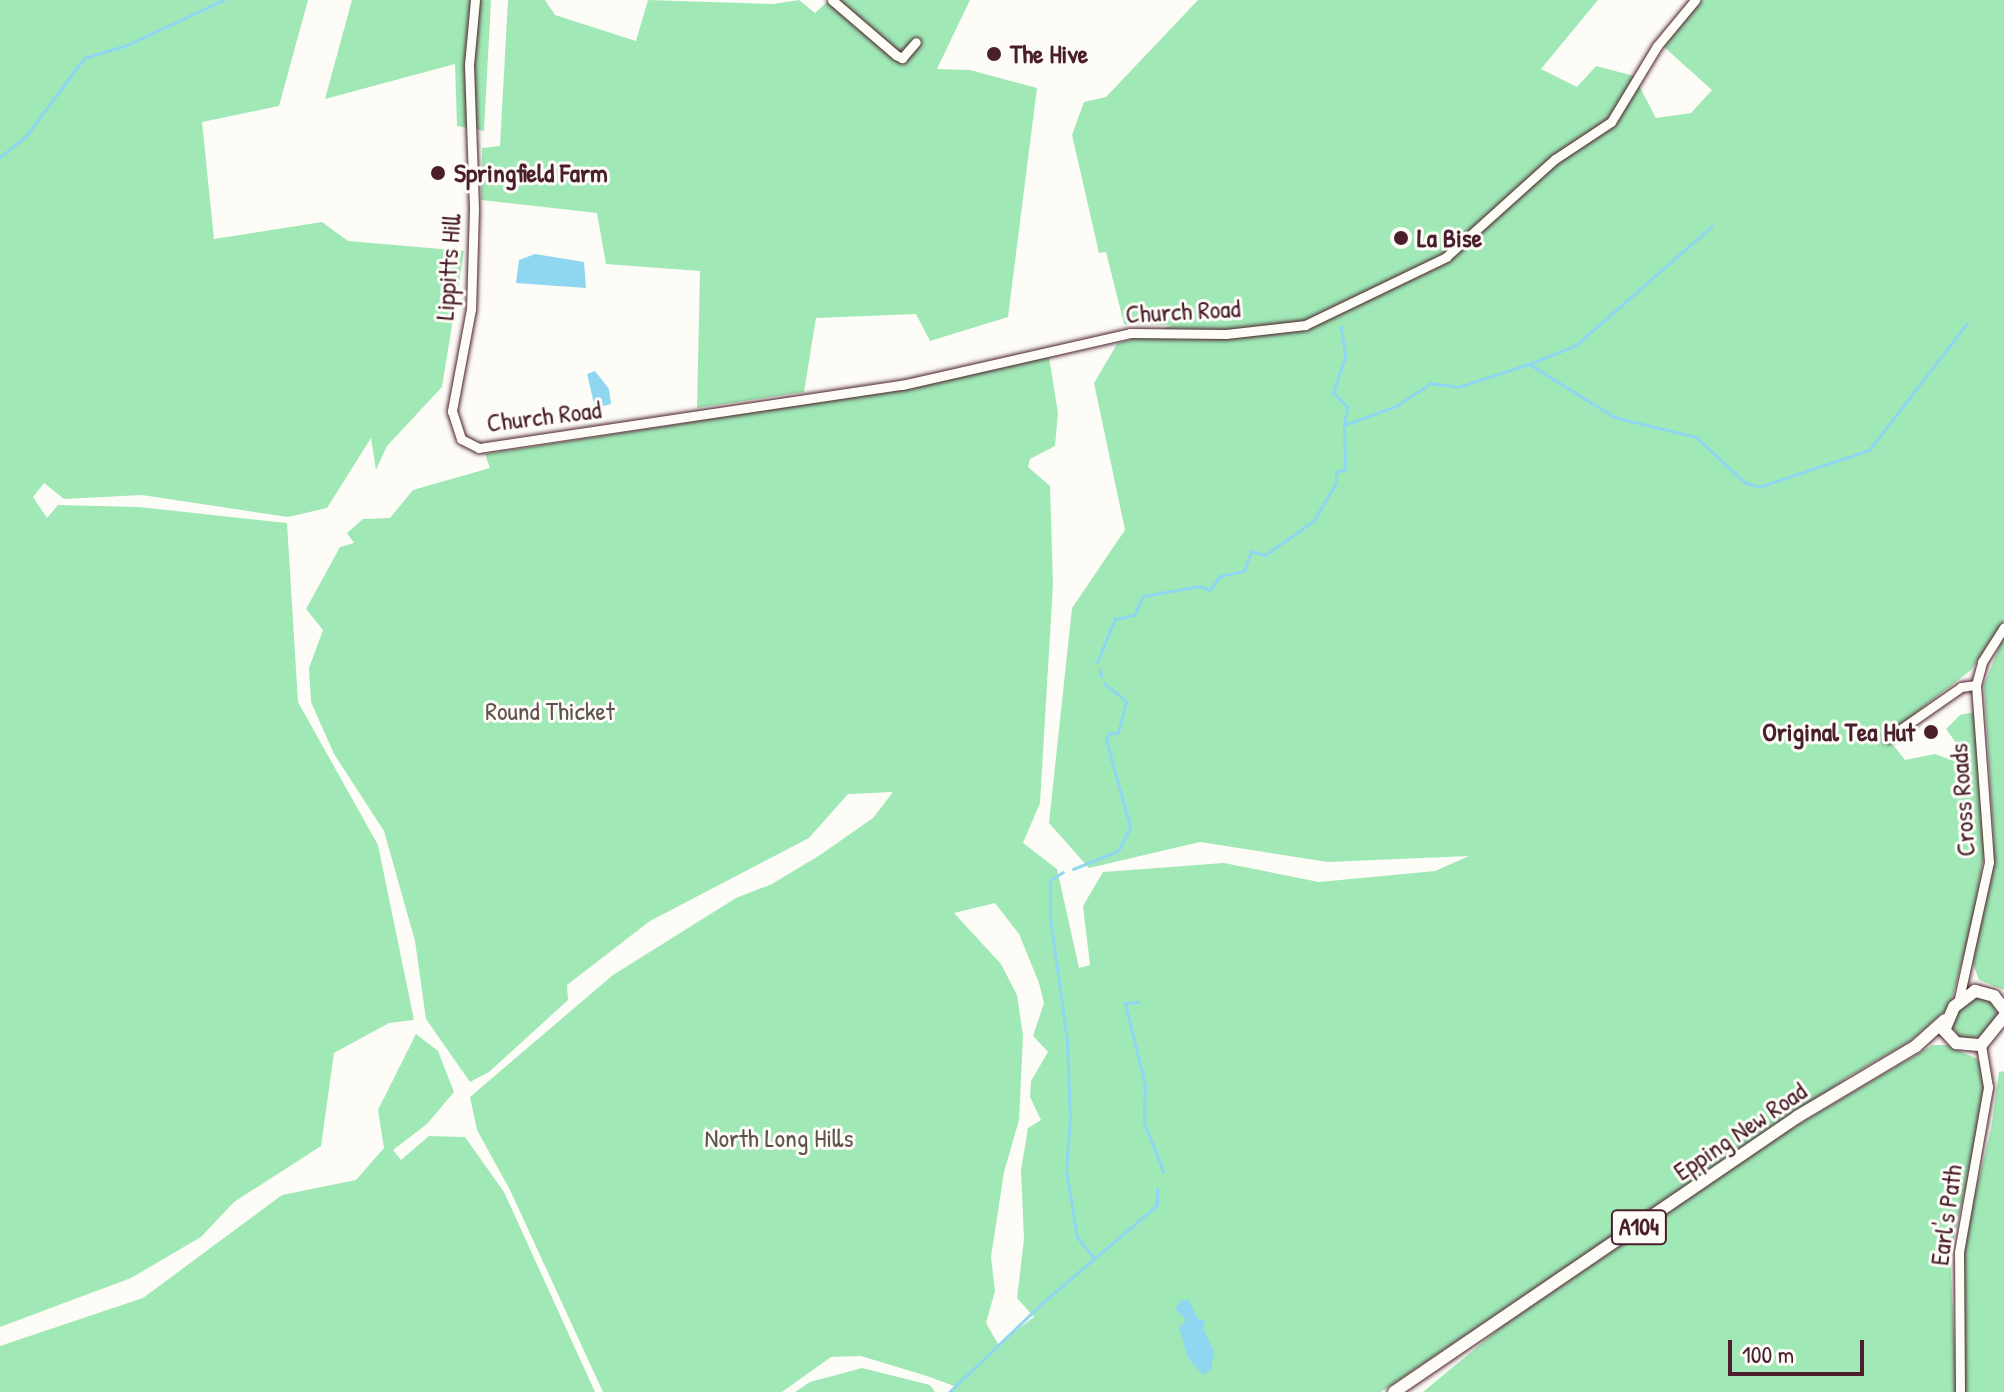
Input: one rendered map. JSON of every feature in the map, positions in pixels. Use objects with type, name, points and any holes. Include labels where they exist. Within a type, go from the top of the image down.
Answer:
[{"type":"main road","points":[[1979,992],[1999,997],[2004,1009]]},
{"type":"main road","name":"A104","points":[[1945,1020],[1958,1003],[1979,992]]},
{"type":"main road","points":[[1981,1045],[2004,1017]]},
{"type":"main road","points":[[1945,1020],[1944,1030],[1951,1040]]},
{"type":"main road","name":"Epping New Road","points":[[1394,1392],[1819,1102],[1916,1046],[1945,1020]]},
{"type":"main road","name":"A104","points":[[1951,1040],[1981,1045]]},
{"type":"main road","name":"Epping New Road","points":[[1916,1046],[1951,1040]]},
{"type":"street","name":"Lippitts Hill","points":[[461,439],[452,411],[471,309],[474,209],[469,65],[475,0]]},
{"type":"street","points":[[832,0],[896,55],[902,58],[916,42]]},
{"type":"street","name":"Church Road","points":[[461,439],[479,448],[505,447],[854,393],[1130,333],[1226,334],[1305,325],[1446,257],[1555,159],[1611,122],[1657,46],[1695,0]]},
{"type":"street","name":"Cross Roads","points":[[1958,1003],[1989,862],[1976,685],[1982,662],[2004,627]]},
{"type":"street","points":[[1888,738],[1961,687],[1976,685]]},
{"type":"street","points":[[1964,974],[1979,992]]},
{"type":"street","name":"Earl's Path","points":[[1960,1392],[1959,1252],[1988,1087],[1981,1045]]},
{"type":"green space","points":[[0,0],[308,0],[279,106],[202,122],[214,239],[322,222],[348,241],[464,251],[442,387],[387,446],[376,470],[371,438],[327,508],[288,517],[142,495],[64,499],[44,483],[33,497],[47,518],[58,505],[139,507],[287,523],[298,702],[378,845],[414,1020],[389,1023],[334,1053],[321,1146],[234,1202],[201,1237],[131,1278],[0,1327]]},
{"type":"green space","points":[[352,0],[491,0],[484,131],[457,126],[455,64],[325,99]]},
{"type":"green space","points":[[508,0],[545,0],[555,15],[636,41],[648,0],[773,4],[799,0],[815,13],[829,0],[970,0],[937,69],[970,70],[1037,88],[1008,317],[930,341],[916,314],[816,318],[804,392],[697,408],[700,271],[606,264],[597,213],[481,200],[482,148],[500,146]]},
{"type":"green space","points":[[1198,0],[1598,0],[1541,69],[1577,87],[1596,66],[1634,76],[1656,118],[1691,113],[1712,90],[1664,47],[1702,0],[2004,0],[2004,621],[1971,670],[1886,736],[1905,760],[1935,754],[1957,762],[1962,751],[1946,729],[1960,715],[1974,712],[1986,842],[1973,920],[1950,1006],[1910,1041],[1848,1077],[1381,1392],[949,1392],[954,1386],[861,1356],[831,1357],[782,1392],[603,1392],[510,1190],[477,1130],[470,1097],[613,975],[736,898],[772,884],[820,855],[873,818],[893,792],[848,794],[809,838],[650,921],[567,985],[568,1000],[489,1072],[470,1082],[426,1019],[415,941],[384,831],[334,754],[311,702],[309,668],[323,630],[306,609],[340,547],[354,543],[347,533],[363,519],[390,518],[413,490],[490,468],[485,454],[717,418],[1049,357],[1058,413],[1055,446],[1030,459],[1028,467],[1050,486],[1053,584],[1040,803],[1023,843],[1057,869],[1079,968],[1090,965],[1083,906],[1103,872],[1224,863],[1319,882],[1435,871],[1469,856],[1328,862],[1200,842],[1089,868],[1049,823],[1072,608],[1125,530],[1094,383],[1117,344],[1173,325],[1124,324],[1106,252],[1099,253],[1072,135],[1084,102],[1106,97]],"holes":[[[995,903],[1019,934],[1044,1003],[1033,1036],[1048,1052],[1031,1081],[1030,1097],[1041,1120],[1028,1128],[1021,1170],[1024,1239],[1017,1298],[1034,1317],[998,1344],[986,1323],[995,1291],[991,1257],[1004,1172],[1019,1120],[1023,1036],[1017,995],[1001,964],[954,913]]]},
{"type":"green space","points":[[2004,635],[2004,990],[1979,980],[1971,958],[1991,881],[1994,843],[1984,685]]},
{"type":"green space","points":[[1979,997],[1992,1003],[1997,1015],[1984,1034],[1963,1041],[1950,1024],[1964,1001]]},
{"type":"green space","points":[[416,1034],[438,1051],[454,1092],[427,1124],[393,1150],[401,1160],[429,1136],[465,1137],[504,1192],[595,1392],[0,1392],[0,1346],[143,1298],[282,1195],[356,1180],[384,1148],[378,1110]]},
{"type":"green space","points":[[1933,1045],[1947,1045],[1977,1059],[1984,1070],[1987,1095],[1950,1255],[1957,1392],[1423,1392],[1500,1328],[1786,1132]]},
{"type":"green space","points":[[2004,1071],[2004,1392],[1963,1392],[1960,1256],[1991,1129],[1999,1072]]},
{"type":"green space","points":[[862,1368],[930,1385],[935,1392],[795,1392],[810,1382]]},
{"type":"water","points":[[535,254],[584,262],[586,288],[516,283],[519,260]]},
{"type":"water","points":[[595,371],[609,389],[611,404],[595,408],[587,374]]},
{"type":"water","points":[[1182,1300],[1189,1300],[1198,1319],[1205,1320],[1203,1328],[1214,1352],[1211,1370],[1203,1375],[1188,1358],[1179,1328],[1186,1320],[1175,1309]]},
{"type":"waterway","points":[[0,157],[26,136],[84,58],[127,45],[223,0]]},
{"type":"waterway","points":[[1529,364],[1576,345],[1712,226]]},
{"type":"waterway","points":[[1446,385],[1458,387],[1529,364],[1614,417],[1696,437],[1744,482],[1759,487],[1869,450],[1967,323]]},
{"type":"waterway","points":[[1341,327],[1345,357],[1333,392],[1347,407],[1344,425]]},
{"type":"waterway","points":[[1314,520],[1336,483],[1336,472],[1345,469],[1344,425],[1396,406],[1431,383],[1444,385]]},
{"type":"waterway","points":[[1097,662],[1115,619],[1134,615],[1143,596],[1200,586],[1210,590],[1220,576],[1244,571],[1251,551],[1265,555],[1313,521]]},
{"type":"waterway","points":[[1100,669],[1101,676]]},
{"type":"waterway","points":[[1073,869],[1118,851],[1130,827],[1106,740],[1109,733],[1118,733],[1126,701],[1104,683]]},
{"type":"waterway","points":[[1063,872],[1050,880],[1050,918],[1067,1040],[1070,1118],[1066,1170],[1077,1237],[1093,1257]]},
{"type":"waterway","points":[[1138,1002],[1125,1003],[1145,1085],[1144,1123],[1163,1171]]},
{"type":"waterway","points":[[949,1392],[1042,1303],[1157,1205],[1157,1189]]},
{"type":"place","name":"The Hive","points":[[994,54]]},
{"type":"place","name":"Springfield Farm","points":[[438,173]]},
{"type":"place","name":"La Bise","points":[[1401,238]]},
{"type":"place","name":"Original Tea Hut","points":[[1931,732]]},
{"type":"park label","name":"Round Thicket","points":[[550,711]]},
{"type":"park label","name":"North Long Hills","points":[[779,1138]]}]
